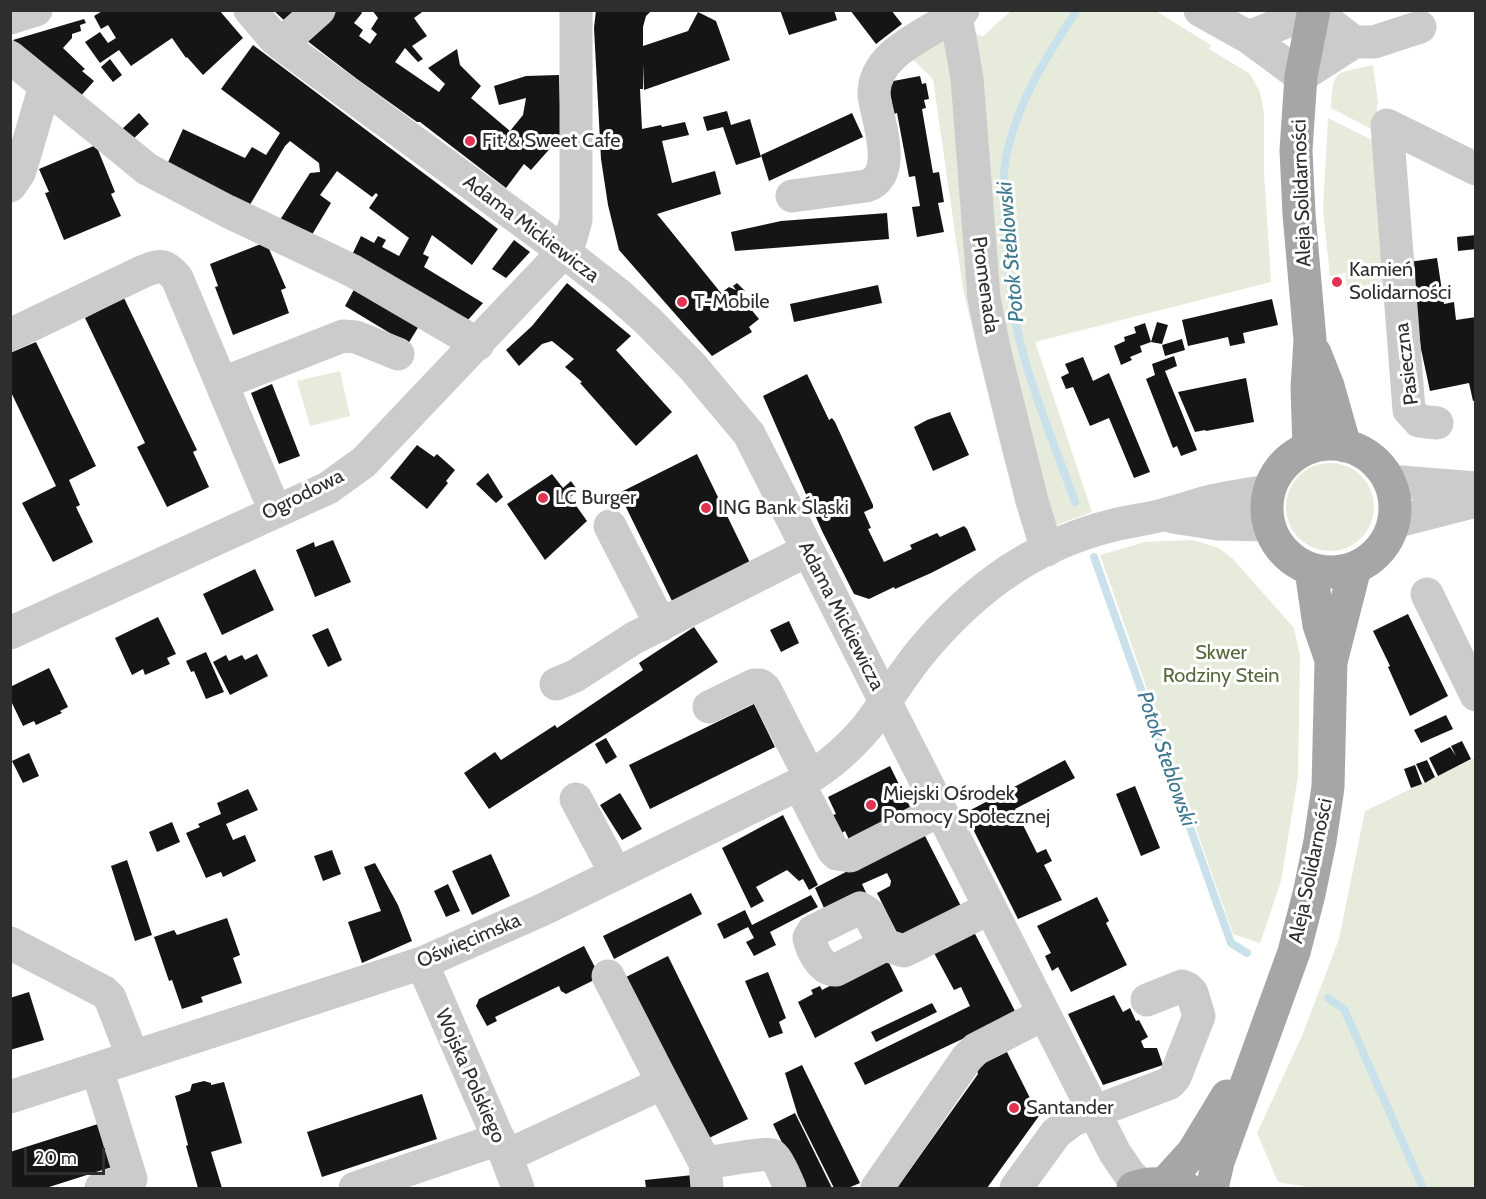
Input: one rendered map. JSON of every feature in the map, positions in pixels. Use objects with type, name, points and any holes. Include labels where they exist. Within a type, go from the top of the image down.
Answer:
[{"type":"main road","name":"Aleja Solidarności","points":[[1309,448],[1307,388],[1310,340],[1296,150],[1301,76],[1314,11]]},
{"type":"main road","name":"Aleja Solidarności","points":[[1310,340],[1328,386],[1345,446]]},
{"type":"main road","points":[[1327,444],[1345,446],[1363,453],[1378,465],[1389,481],[1395,501],[1394,522],[1380,549],[1373,557],[1355,568],[1333,573],[1311,570],[1284,552],[1269,525],[1267,508],[1269,491],[1278,473],[1292,458],[1309,448],[1327,444]]},
{"type":"main road","name":"Aleja Solidarności","points":[[1212,1188],[1218,1162],[1294,952],[1320,841],[1329,787],[1331,662],[1355,568]]},
{"type":"main road","name":"Aleja Solidarności","points":[[1311,570],[1319,625],[1331,662]]},
{"type":"main road","name":"Aleja Solidarności","points":[[1156,1186],[1193,1152],[1262,1038]]},
{"type":"street","points":[[10,18],[36,10]]},
{"type":"street","name":"Adama Mickiewicza","points":[[250,10],[281,44],[563,251],[648,321],[692,366],[740,422],[757,447],[1123,1166],[1156,1186]]},
{"type":"street","points":[[281,44],[319,10]]},
{"type":"street","name":"Ogrodowa","points":[[10,633],[328,488],[364,462],[478,344],[563,251],[570,241],[576,220],[576,10]]},
{"type":"street","points":[[1200,10],[1248,37],[1301,76],[1354,42],[1374,42],[1420,27]]},
{"type":"street","points":[[1248,37],[1314,11],[1354,42]]},
{"type":"street","points":[[792,196],[866,186],[876,182],[883,170],[885,158],[874,96],[878,74],[893,55],[959,13]]},
{"type":"street","name":"Promenada","points":[[959,13],[967,78],[984,298],[994,348],[1047,550]]},
{"type":"street","points":[[10,57],[147,170],[353,271],[478,344]]},
{"type":"street","points":[[17,174],[45,86]]},
{"type":"street","name":"Pasieczna","points":[[1437,423],[1419,421],[1409,410],[1387,125],[1476,169]]},
{"type":"street","points":[[10,335],[144,271],[159,266],[168,268],[177,278],[275,511]]},
{"type":"street","points":[[223,383],[343,336],[356,337],[398,354]]},
{"type":"street","points":[[1389,481],[1476,488]]},
{"type":"street","name":"Oświęcimska","points":[[10,1097],[422,963],[616,874],[805,781],[852,743],[924,647],[969,600],[1003,573],[1069,538],[1212,501],[1269,491]]},
{"type":"street","points":[[1394,522],[1476,501]]},
{"type":"street","points":[[1162,515],[1218,524],[1269,525]]},
{"type":"street","points":[[610,526],[661,625]]},
{"type":"street","points":[[555,684],[575,676],[634,638],[808,550]]},
{"type":"street","points":[[1427,594],[1476,695]]},
{"type":"street","points":[[709,707],[754,685],[760,685],[765,689],[833,850],[843,855],[850,856],[940,810]]},
{"type":"street","points":[[576,799],[616,874]]},
{"type":"street","points":[[885,945],[897,950],[911,949],[990,908]]},
{"type":"street","points":[[10,943],[104,992],[110,998],[133,1057]]},
{"type":"street","name":"Wojska Polskiego","points":[[422,963],[518,1188]]},
{"type":"street","points":[[608,976],[663,1083],[706,1176],[765,1152],[775,1158],[790,1188]]},
{"type":"street","points":[[1016,1188],[1056,1133],[1073,1120],[1164,1086],[1175,1077],[1198,1022],[1199,1010],[1192,993],[1182,986],[1147,1000]]},
{"type":"street","points":[[877,1188],[976,1049],[1044,1014]]},
{"type":"street","points":[[97,1069],[131,1179],[100,1188]]},
{"type":"street","points":[[355,1188],[502,1148],[663,1083]]},
{"type":"street","points":[[753,1156],[762,1168],[763,1188]]},
{"type":"green space","points":[[1011,11],[1156,11],[1211,45],[1209,49],[1250,74],[1260,92],[1264,113],[1264,172],[1271,282],[1035,342],[1092,512],[1026,536],[1002,452],[963,289],[933,79],[905,52],[962,24],[982,37]]},
{"type":"green space","points":[[1373,65],[1379,133],[1331,108],[1333,85],[1339,74]]},
{"type":"green space","points":[[1328,118],[1380,144],[1390,281],[1347,289],[1345,273],[1330,276],[1323,209]]},
{"type":"green space","points":[[340,371],[350,416],[310,426],[297,381]]},
{"type":"green space","points":[[1330,463],[1347,467],[1361,476],[1370,490],[1374,507],[1370,524],[1361,538],[1347,547],[1330,551],[1313,547],[1299,538],[1290,524],[1286,507],[1290,490],[1299,476],[1313,467]]},
{"type":"green space","name":"Skwer Rodziny Stein","points":[[1193,540],[1219,548],[1233,559],[1294,628],[1300,655],[1298,776],[1281,881],[1260,943],[1233,934],[1100,555],[1145,542]]},
{"type":"green space","points":[[1475,758],[1475,1188],[1313,1188],[1278,1182],[1257,1133],[1302,1036],[1339,939],[1365,811]]},
{"type":"building","points":[[104,10],[219,10],[243,38],[203,75],[186,58],[172,38],[131,66],[119,50],[100,63],[85,42],[100,32],[108,43],[116,38],[108,25],[101,29],[94,16]]},
{"type":"building","points":[[273,10],[301,10],[286,22]]},
{"type":"building","points":[[338,10],[360,10],[362,13],[354,23],[363,30],[359,36],[370,44],[377,34],[371,29],[378,18],[372,10],[425,10],[414,18],[427,36],[412,46],[423,59],[418,62],[405,48],[395,62],[439,92],[445,84],[428,68],[457,49],[460,65],[481,86],[471,98],[510,131],[523,115],[526,98],[499,105],[494,86],[526,76],[559,75],[561,136],[531,170],[524,164],[506,188],[420,122],[357,79],[306,40]]},
{"type":"building","points":[[596,10],[652,10],[646,16],[643,27],[643,46],[688,31],[698,12],[716,21],[730,60],[644,90],[643,64],[643,89],[640,89],[642,129],[685,122],[689,135],[662,141],[672,183],[715,171],[721,194],[657,214],[721,293],[729,287],[736,290],[733,286],[737,283],[745,291],[740,296],[759,319],[749,327],[752,332],[712,356],[619,250],[608,205],[601,159],[594,28]]},
{"type":"building","points":[[780,10],[834,10],[837,20],[789,35]]},
{"type":"building","points":[[850,10],[891,10],[902,24],[876,44]]},
{"type":"building","points":[[84,19],[86,23],[80,25],[81,31],[72,34],[72,38],[63,48],[85,69],[82,71],[94,81],[79,98],[13,40]]},
{"type":"building","points":[[253,45],[498,229],[472,265],[432,235],[423,254],[429,257],[424,267],[483,303],[467,321],[351,257],[361,236],[374,243],[378,236],[386,240],[382,247],[399,256],[409,238],[369,208],[378,195],[376,193],[372,197],[337,171],[320,195],[331,203],[310,238],[278,223],[310,173],[320,172],[319,163],[290,141],[248,208],[165,169],[183,129],[245,158],[252,147],[266,155],[280,133],[221,89]]},
{"type":"building","points":[[110,59],[122,75],[113,82],[101,67]]},
{"type":"building","points":[[920,76],[922,84],[926,83],[929,99],[924,100],[926,108],[922,109],[933,173],[939,172],[944,202],[938,203],[944,232],[917,237],[912,207],[920,206],[915,176],[909,177],[897,113],[894,114],[888,82]]},
{"type":"building","points":[[727,111],[731,125],[750,119],[761,157],[736,165],[723,127],[707,131],[703,117]]},
{"type":"building","points":[[139,113],[149,124],[131,141],[120,131]]},
{"type":"building","points":[[852,113],[863,137],[769,181],[761,155]]},
{"type":"building","points":[[96,145],[115,192],[111,194],[121,216],[64,240],[45,193],[49,192],[39,169]]},
{"type":"building","points":[[887,213],[889,239],[735,251],[731,232],[781,221]]},
{"type":"building","points":[[1476,235],[1476,249],[1458,251],[1457,237]]},
{"type":"building","points":[[514,240],[530,252],[506,278],[492,269]]},
{"type":"building","points":[[266,242],[286,288],[281,290],[289,313],[233,335],[215,287],[218,286],[210,264]]},
{"type":"building","points":[[1437,258],[1444,304],[1454,302],[1456,320],[1476,317],[1476,400],[1473,401],[1469,383],[1430,391],[1421,349],[1409,262]]},
{"type":"building","points":[[567,283],[631,336],[616,350],[672,412],[636,446],[580,383],[582,382],[565,367],[574,359],[552,341],[542,344],[519,366],[506,350],[532,326]]},
{"type":"building","points":[[357,284],[422,321],[408,344],[345,306]]},
{"type":"building","points":[[878,285],[882,303],[794,322],[790,304]]},
{"type":"building","points":[[124,298],[197,450],[193,452],[209,487],[167,507],[137,447],[145,443],[85,318]]},
{"type":"building","points":[[1272,299],[1278,325],[1243,333],[1245,343],[1230,346],[1228,337],[1188,346],[1182,320]]},
{"type":"building","points":[[1157,322],[1168,325],[1162,344],[1151,342]]},
{"type":"building","points":[[1145,323],[1151,342],[1140,346],[1142,352],[1130,357],[1132,360],[1121,365],[1114,346],[1125,341],[1124,337],[1136,333],[1134,327]]},
{"type":"building","points":[[1182,339],[1185,350],[1165,356],[1162,345]]},
{"type":"building","points":[[36,342],[96,466],[69,480],[80,505],[76,507],[93,542],[53,562],[22,503],[56,486],[10,390],[10,353]]},
{"type":"building","points":[[1174,356],[1177,366],[1165,371],[1197,450],[1181,456],[1177,446],[1173,448],[1146,379],[1155,375],[1152,364]]},
{"type":"building","points":[[1083,357],[1093,381],[1109,373],[1150,472],[1134,478],[1109,418],[1090,426],[1073,387],[1066,389],[1061,377],[1069,373],[1065,364]]},
{"type":"building","points":[[807,374],[829,420],[832,418],[835,422],[873,505],[873,508],[864,512],[871,528],[868,529],[884,562],[912,549],[910,545],[937,533],[940,537],[964,526],[976,550],[931,573],[869,599],[854,594],[822,531],[763,396]]},
{"type":"building","points":[[1246,378],[1254,422],[1195,432],[1178,392]]},
{"type":"building","points":[[272,384],[300,456],[279,464],[251,393]]},
{"type":"building","points":[[950,412],[969,455],[933,471],[914,427]]},
{"type":"building","points":[[417,445],[434,457],[437,454],[455,470],[446,481],[448,483],[427,509],[390,478]]},
{"type":"building","points":[[697,454],[752,567],[674,605],[619,493]]},
{"type":"building","points":[[488,473],[503,497],[496,503],[476,484]]},
{"type":"building","points":[[552,474],[563,488],[571,481],[578,491],[570,497],[587,521],[545,560],[507,504]]},
{"type":"building","points":[[333,540],[351,582],[315,597],[296,550],[314,542],[315,547]]},
{"type":"building","points":[[255,569],[274,610],[222,635],[203,594]]},
{"type":"building","points":[[1408,614],[1448,696],[1410,716],[1373,631]]},
{"type":"building","points":[[158,617],[176,654],[167,658],[170,664],[145,675],[143,669],[132,675],[115,638]]},
{"type":"building","points":[[789,621],[799,643],[781,652],[770,630]]},
{"type":"building","points":[[694,627],[718,662],[489,809],[464,773],[495,752],[501,760],[555,725],[557,728],[643,670],[639,663]]},
{"type":"building","points":[[328,628],[342,660],[328,667],[312,635]]},
{"type":"building","points":[[206,652],[224,692],[206,699],[194,671],[191,672],[186,661]]},
{"type":"building","points":[[257,654],[268,676],[230,695],[213,662],[226,655],[229,661],[242,655],[245,660]]},
{"type":"building","points":[[49,668],[68,707],[60,711],[62,713],[36,725],[34,721],[23,726],[10,699],[10,687]]},
{"type":"building","points":[[754,704],[775,747],[650,809],[629,765]]},
{"type":"building","points":[[1446,715],[1453,729],[1421,743],[1414,730]]},
{"type":"building","points":[[606,738],[617,757],[606,764],[595,744]]},
{"type":"building","points":[[1462,741],[1471,759],[1438,776],[1429,758],[1450,747],[1456,756],[1451,746]]},
{"type":"building","points":[[29,753],[39,776],[23,783],[12,761]]},
{"type":"building","points":[[1065,760],[1075,778],[1015,809],[1037,853],[1046,849],[1052,861],[1044,865],[1062,900],[1018,919],[965,813]]},
{"type":"building","points":[[1427,760],[1435,777],[1425,783],[1416,764]]},
{"type":"building","points":[[1415,765],[1422,784],[1411,788],[1404,769]]},
{"type":"building","name":"Miejski Ośrodek Pomocy Społecznej","points":[[890,766],[913,813],[851,844],[845,831],[840,834],[831,816],[836,814],[828,797]]},
{"type":"building","points":[[1135,786],[1160,848],[1141,856],[1116,794]]},
{"type":"building","points":[[248,789],[258,810],[226,824],[233,840],[245,835],[256,861],[223,877],[221,872],[206,878],[186,833],[200,827],[198,824],[221,814],[217,803]]},
{"type":"building","points":[[620,793],[642,829],[622,840],[600,805]]},
{"type":"building","points":[[783,815],[818,885],[809,890],[803,879],[799,881],[787,870],[756,887],[764,901],[751,908],[722,848]]},
{"type":"building","points":[[172,822],[180,842],[157,852],[149,832]]},
{"type":"building","points":[[923,832],[964,912],[902,943],[877,893],[890,886],[891,881],[887,873],[862,884],[868,897],[828,917],[815,888]]},
{"type":"building","points":[[332,850],[341,874],[323,881],[314,856]]},
{"type":"building","points":[[491,854],[510,896],[472,915],[452,871]]},
{"type":"building","points":[[127,860],[152,935],[135,941],[111,866]]},
{"type":"building","points":[[375,863],[398,905],[412,941],[362,963],[348,922],[381,911],[364,867]]},
{"type":"building","points":[[448,884],[460,911],[446,917],[434,891]]},
{"type":"building","points":[[691,893],[702,914],[614,959],[603,936]]},
{"type":"building","points":[[811,895],[818,907],[770,932],[776,945],[754,956],[746,942],[754,938],[748,927],[724,939],[717,924],[745,910],[752,925]]},
{"type":"building","points":[[1097,897],[1109,921],[1106,923],[1127,965],[1071,992],[1058,967],[1052,971],[1045,956],[1051,953],[1037,926]]},
{"type":"building","points":[[227,918],[240,955],[233,958],[242,983],[201,997],[203,1002],[182,1009],[172,980],[169,981],[154,937],[174,930],[177,935]]},
{"type":"building","points":[[974,932],[1015,1011],[975,1033],[865,1085],[854,1063],[970,1006],[961,987],[954,990],[934,953]]},
{"type":"building","points":[[584,946],[600,977],[566,994],[559,986],[495,1017],[497,1021],[487,1026],[476,1006],[479,999]]},
{"type":"building","points":[[668,956],[748,1119],[705,1140],[624,978]]},
{"type":"building","points":[[886,957],[903,991],[815,1038],[798,1002],[813,994],[811,990],[820,986],[822,990]]},
{"type":"building","points":[[768,972],[786,1018],[779,1022],[783,1033],[769,1038],[745,981]]},
{"type":"building","points":[[29,992],[44,1040],[10,1050],[10,998]]},
{"type":"building","points":[[1114,995],[1123,1012],[1130,1008],[1136,1021],[1139,1020],[1148,1037],[1141,1041],[1144,1048],[1157,1048],[1163,1065],[1103,1085],[1068,1014]]},
{"type":"building","points":[[932,1003],[937,1012],[876,1042],[871,1032]]},
{"type":"building","points":[[1007,1052],[1039,1116],[987,1188],[897,1188],[978,1074],[976,1067]]},
{"type":"building","points":[[802,1065],[860,1183],[848,1188],[834,1188],[798,1116],[785,1073]]},
{"type":"building","points":[[204,1081],[211,1085],[224,1082],[242,1143],[211,1152],[222,1188],[198,1188],[175,1096],[190,1091],[192,1084]]},
{"type":"building","points":[[422,1094],[437,1139],[322,1177],[307,1132]]},
{"type":"building","points":[[795,1113],[832,1188],[804,1188],[773,1124]]},
{"type":"building","points":[[98,1124],[112,1167],[46,1188],[10,1188],[10,1152]]},
{"type":"building","points":[[693,1175],[694,1188],[646,1188],[645,1180]]},
{"type":"waterway","name":"Potok Steblowski","points":[[1075,502],[1022,351],[1010,282],[1003,189],[1006,155],[1021,108],[1047,58],[1077,10]]},
{"type":"waterway","name":"Potok Steblowski","points":[[1094,557],[1231,943],[1247,953]]},
{"type":"waterway","name":"Potok Steblowski","points":[[1328,998],[1344,1009],[1423,1188]]},
{"type":"place","name":"Fit & Sweet Cafe","points":[[470,141]]},
{"type":"place","name":"Kamień Solidarności","points":[[1337,282]]},
{"type":"place","name":"T-Mobile","points":[[682,302]]},
{"type":"place","name":"LC Burger","points":[[543,498]]},
{"type":"place","name":"ING Bank Śląski","points":[[706,508]]},
{"type":"place","name":"Miejski Ośrodek Pomocy Społecznej","points":[[871,805]]},
{"type":"place","name":"Santander","points":[[1014,1108]]}]
